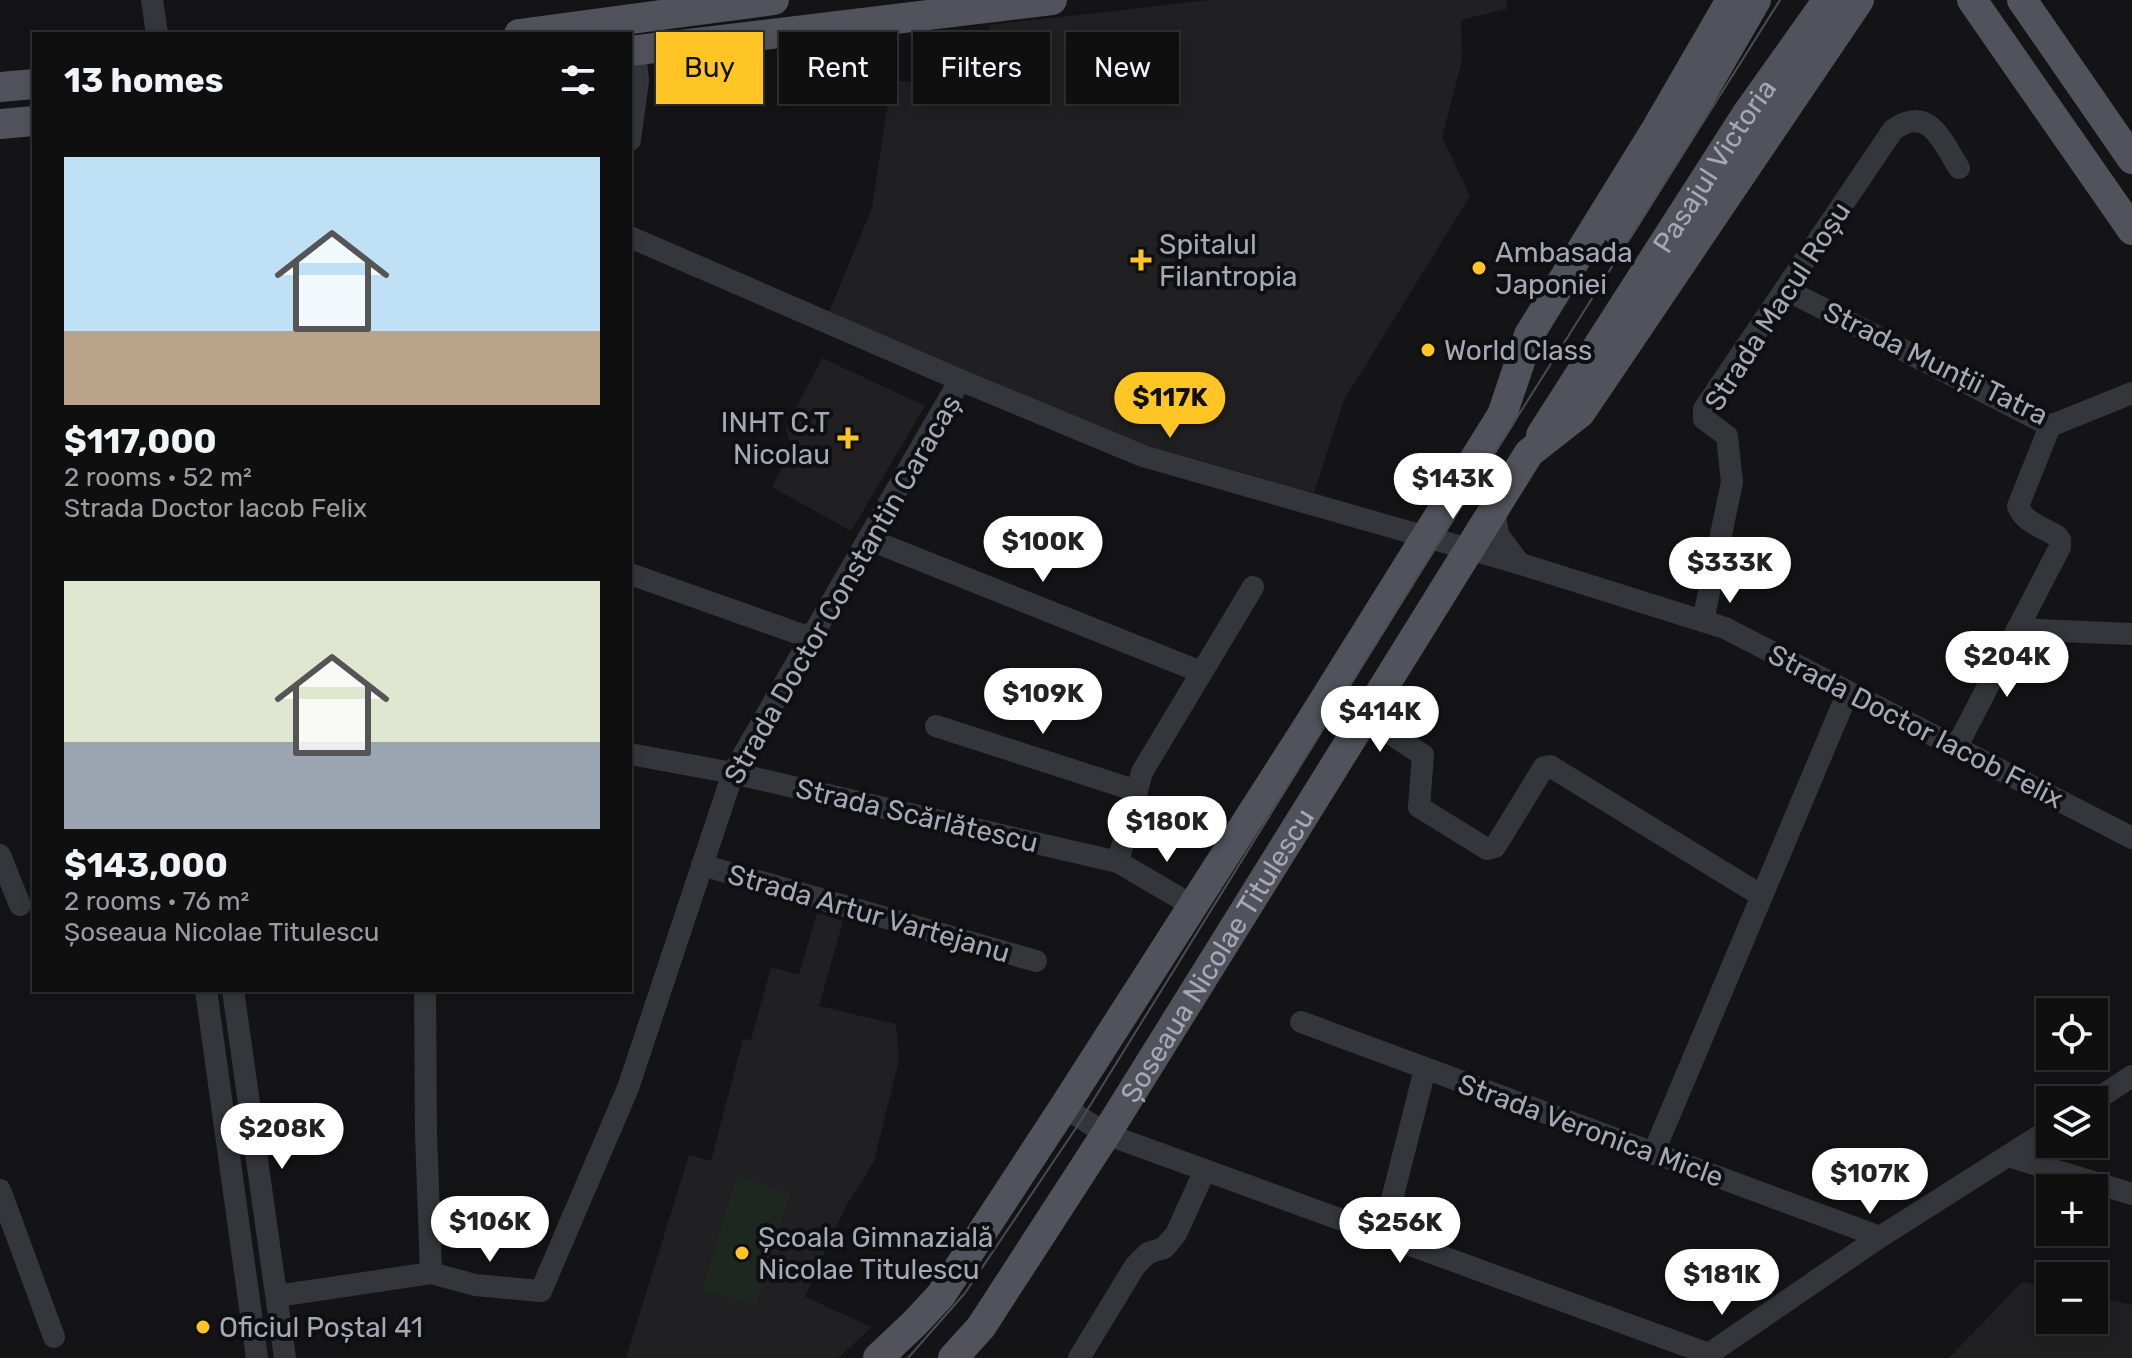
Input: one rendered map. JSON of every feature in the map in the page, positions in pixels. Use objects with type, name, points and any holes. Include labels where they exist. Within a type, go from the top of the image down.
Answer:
[{"type":"main road","points":[[534,32],[774,0]]},
{"type":"main road","points":[[633,51],[1052,0]]},
{"type":"main road","points":[[1711,0],[1712,34]]},
{"type":"main road","name":"Șoseaua Nicolae Titulescu","points":[[878,1358],[941,1295],[1193,906],[1502,415],[1529,335],[1731,0]]},
{"type":"main road","name":"Pasajul Victoria","points":[[1502,415],[1681,130],[1756,0]]},
{"type":"main road","name":"Șoseaua Nicolae Titulescu","points":[[953,1358],[981,1327],[1106,1134],[1529,453],[1580,413],[1859,0]]},
{"type":"main road","points":[[1972,0],[2132,230]]},
{"type":"main road","points":[[2022,0],[2132,159]]},
{"type":"main road","name":"Pasajul Victoria","points":[[1529,453],[1746,115],[1827,1]]},
{"type":"main road","points":[[0,87],[32,84]]},
{"type":"main road","points":[[0,124],[32,121]]},
{"type":"street","points":[[152,0],[157,32]]},
{"type":"street","points":[[632,125],[638,81],[633,51]]},
{"type":"street","name":"Strada Macul Roșu","points":[[1703,621],[1732,477],[1727,436],[1704,419],[1703,412],[1893,130],[1912,120],[1923,121],[1932,127],[1959,168]]},
{"type":"street","points":[[632,238],[1143,456],[1424,537]]},
{"type":"street","name":"Strada Munții Tatra","points":[[1785,289],[2050,426],[2132,393]]},
{"type":"street","name":"Strada Doctor Constantin Caracaș","points":[[431,1273],[475,1285],[541,1291],[628,1088],[733,773],[960,380]]},
{"type":"street","points":[[1956,748],[2060,547],[2060,540],[2026,518],[2018,506],[2050,426]]},
{"type":"street","points":[[1494,509],[1498,535],[1521,564]]},
{"type":"street","name":"Strada Doctor Iacob Felix","points":[[1424,537],[1521,564],[1703,621],[1750,639],[2132,838]]},
{"type":"street","points":[[868,539],[1201,672]]},
{"type":"street","points":[[632,575],[811,638]]},
{"type":"street","points":[[1118,862],[1142,772],[1253,587]]},
{"type":"street","points":[[2017,629],[2132,634]]},
{"type":"street","points":[[1653,1154],[1848,692]]},
{"type":"street","points":[[1365,717],[1420,752],[1424,759],[1419,807],[1487,849],[1495,847],[1544,767],[1550,766],[1762,896]]},
{"type":"street","points":[[936,726],[1137,791]]},
{"type":"street","name":"Strada Scărlătescu","points":[[632,754],[733,773],[1118,862],[1193,906]]},
{"type":"street","points":[[0,855],[18,906]]},
{"type":"street","name":"Strada Artur Vartejanu","points":[[702,865],[1036,961]]},
{"type":"street","points":[[206,992],[257,1358]]},
{"type":"street","points":[[233,992],[285,1358]]},
{"type":"street","points":[[277,1296],[431,1273],[425,992]]},
{"type":"street","name":"Strada Veronica Micle","points":[[1301,1022],[1880,1237]]},
{"type":"street","points":[[1383,1235],[1425,1069]]},
{"type":"street","points":[[2108,1092],[2132,1076]]},
{"type":"street","points":[[1064,1107],[1106,1134],[1707,1357],[1880,1237],[2036,1138]]},
{"type":"street","points":[[2008,1156],[2132,1194]]},
{"type":"street","points":[[1079,1358],[1135,1266],[1148,1253],[1164,1248],[1176,1234],[1205,1170]]},
{"type":"street","points":[[0,1190],[54,1337]]},
{"type":"shaded area","name":"Spitalul Filantropia","points":[[1210,0],[1506,0],[1507,9],[1461,20],[1462,60],[1442,137],[1470,196],[1344,400],[1314,493],[1145,445],[1048,408],[829,312],[872,208],[888,104],[897,104],[897,81],[913,82],[913,104],[1050,104],[1050,32],[989,32],[989,25]]},
{"type":"shaded area","name":"INHT C.T Nicolau","points":[[822,358],[925,406],[851,531],[772,487],[792,448],[786,428]]},
{"type":"shaded area","points":[[817,913],[843,921],[819,1006],[896,1024],[899,1060],[874,1161],[845,1208],[805,1297],[872,1327],[838,1358],[626,1358],[689,1155],[711,1161],[743,1039],[751,1040],[771,967],[799,975]]},
{"type":"shaded area","points":[[737,1176],[790,1193],[756,1305],[702,1289]]},
{"type":"shaded area","points":[[2022,1282],[2036,1284],[2036,1334],[2108,1334],[2108,1299],[2132,1305],[2132,1358],[1949,1358]]},
{"type":"tram line","points":[[908,1358],[965,1293],[1078,1125],[1470,492],[1780,0]]},
{"type":"place","name":"Spitalul Filantropia","points":[[1141,260]]},
{"type":"place","name":"Ambasada Japoniei","points":[[1479,268]]},
{"type":"place","name":"World Class","points":[[1428,350]]},
{"type":"place","name":"INHT C.T Nicolau","points":[[848,438]]},
{"type":"place","name":"Școala Gimnazială Nicolae Titulescu","points":[[742,1253]]},
{"type":"place","name":"Oficiul Poștal 41","points":[[203,1327]]}]
